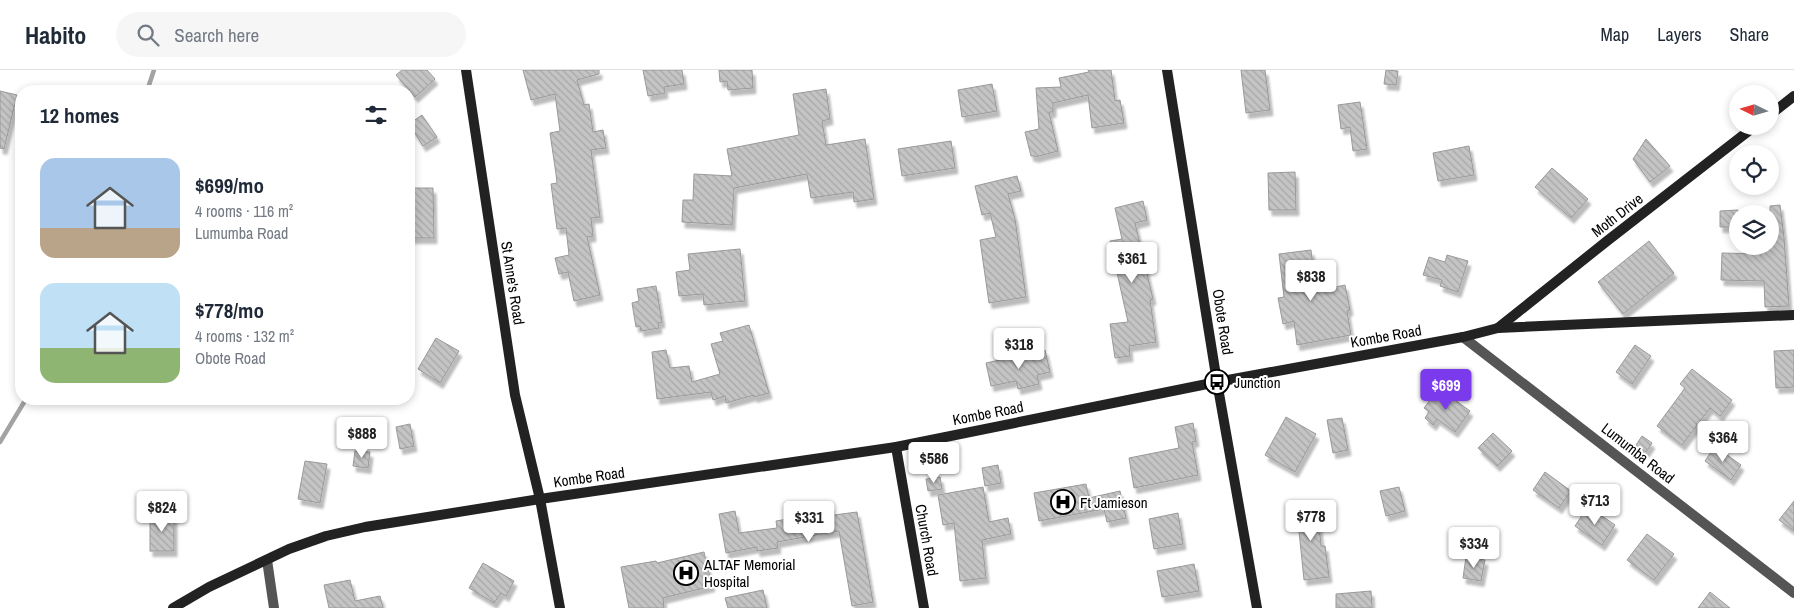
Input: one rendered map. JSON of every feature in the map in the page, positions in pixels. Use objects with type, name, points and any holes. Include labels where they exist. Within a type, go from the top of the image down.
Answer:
[{"type":"street","name":"St Anne's Road","points":[[466,70],[515,395],[540,499],[560,608]]},
{"type":"street","name":"Obote Road","points":[[1167,70],[1217,382],[1257,608]]},
{"type":"street","points":[[1779,108],[1794,96]]},
{"type":"street","name":"Moth Drive","points":[[1498,328],[1743,135]]},
{"type":"street","name":"Kombe Road","points":[[173,608],[208,587],[289,549],[326,536],[365,527],[540,499],[896,447],[1217,382],[1463,337],[1498,328],[1794,315]]},
{"type":"street","name":"Lumumba Road","points":[[1463,337],[1794,593]]},
{"type":"street","name":"Church Road","points":[[896,447],[924,608]]},
{"type":"street","points":[[267,560],[274,608]]},
{"type":"building","points":[[402,70],[427,70],[435,79],[415,97],[415,85],[405,85],[396,75]]},
{"type":"building","points":[[523,70],[599,70],[599,74],[577,80],[584,105],[589,104],[593,132],[603,130],[606,148],[591,150],[600,217],[591,218],[593,236],[587,237],[600,295],[574,301],[568,272],[559,274],[555,258],[569,255],[566,228],[557,229],[551,184],[557,183],[550,133],[560,131],[555,94],[531,100]]},
{"type":"building","points":[[643,70],[682,70],[684,84],[664,87],[665,93],[648,96]]},
{"type":"building","points":[[719,70],[752,70],[753,88],[728,90],[727,81],[720,82]]},
{"type":"building","points":[[1088,70],[1111,70],[1115,101],[1120,100],[1124,123],[1092,128],[1088,95],[1053,103],[1053,112],[1049,112],[1058,151],[1035,157],[1031,156],[1025,132],[1039,129],[1036,88],[1061,87],[1059,78],[1089,72]]},
{"type":"building","points":[[1241,70],[1265,70],[1270,110],[1246,113]]},
{"type":"building","points":[[1386,70],[1398,71],[1396,85],[1384,84]]},
{"type":"building","points":[[992,84],[997,111],[962,117],[958,90]]},
{"type":"building","points":[[826,89],[830,119],[822,121],[826,145],[865,139],[874,199],[854,202],[853,192],[811,198],[807,174],[734,188],[732,225],[682,222],[683,200],[693,200],[694,174],[732,176],[727,149],[799,135],[793,94]]},
{"type":"building","points":[[0,91],[15,95],[15,103],[4,149],[0,148]]},
{"type":"building","points":[[1360,102],[1367,149],[1353,151],[1350,127],[1341,129],[1338,105]]},
{"type":"building","points":[[422,115],[437,137],[423,146],[415,133],[415,120]]},
{"type":"building","points":[[1646,139],[1670,166],[1650,182],[1633,159]]},
{"type":"building","points":[[951,141],[955,168],[902,176],[898,149]]},
{"type":"building","points":[[1469,146],[1474,175],[1438,181],[1433,153]]},
{"type":"building","points":[[1552,168],[1588,199],[1571,218],[1535,187]]},
{"type":"building","points":[[1295,172],[1296,210],[1269,210],[1268,173]]},
{"type":"building","points":[[1017,176],[1021,191],[1008,194],[1015,219],[1026,297],[989,303],[980,240],[996,237],[990,213],[982,215],[975,186]]},
{"type":"building","points":[[415,188],[433,188],[434,238],[415,238]]},
{"type":"building","points":[[1143,201],[1147,220],[1135,223],[1153,299],[1150,300],[1156,342],[1129,346],[1130,356],[1115,358],[1110,324],[1128,322],[1110,241],[1122,239],[1115,208]]},
{"type":"building","points":[[1779,205],[1784,238],[1789,306],[1765,307],[1764,281],[1721,280],[1722,253],[1729,253],[1729,255],[1779,255]]},
{"type":"building","points":[[1729,210],[1729,227],[1720,227],[1720,211]]},
{"type":"building","points":[[1649,241],[1674,273],[1623,314],[1598,282]]},
{"type":"building","points":[[740,249],[745,301],[704,305],[703,294],[679,296],[676,272],[690,270],[688,254]]},
{"type":"building","points":[[1311,250],[1316,291],[1345,285],[1350,310],[1347,311],[1351,335],[1297,345],[1294,321],[1283,324],[1278,298],[1284,297],[1279,254]]},
{"type":"building","points":[[1447,255],[1468,261],[1458,292],[1440,286],[1442,280],[1423,275],[1429,257],[1445,262]]},
{"type":"building","points":[[656,286],[662,322],[658,323],[659,328],[641,331],[640,326],[636,327],[632,303],[639,301],[637,289]]},
{"type":"building","points":[[749,325],[769,393],[726,403],[725,396],[713,400],[711,392],[657,399],[652,352],[666,350],[670,368],[689,366],[692,382],[720,374],[711,344],[723,341],[720,333]]},
{"type":"building","points":[[436,338],[459,351],[440,383],[418,369]]},
{"type":"building","points":[[1635,345],[1651,356],[1632,384],[1616,372]]},
{"type":"building","points":[[1045,350],[1050,372],[1037,375],[1039,384],[1018,389],[1016,381],[991,386],[986,363]]},
{"type":"building","points":[[1794,350],[1794,387],[1776,388],[1774,351]]},
{"type":"building","points":[[1692,369],[1732,400],[1720,416],[1710,408],[1682,445],[1657,426],[1685,388],[1680,384]]},
{"type":"building","points":[[1439,388],[1470,411],[1455,432],[1437,419],[1433,425],[1425,418],[1429,412],[1424,408]]},
{"type":"building","points":[[1286,417],[1316,434],[1295,472],[1265,455]]},
{"type":"building","points":[[1342,418],[1348,450],[1333,453],[1327,420]]},
{"type":"building","points":[[1193,423],[1196,441],[1192,442],[1198,475],[1134,488],[1129,458],[1179,448],[1175,427]]},
{"type":"building","points":[[410,424],[414,446],[400,449],[396,427]]},
{"type":"building","points":[[1493,433],[1512,451],[1497,466],[1478,448]]},
{"type":"building","points":[[1642,436],[1652,443],[1646,452],[1636,445]]},
{"type":"building","points":[[1715,446],[1741,465],[1731,480],[1705,461]]},
{"type":"building","points":[[355,451],[370,452],[368,468],[353,466]]},
{"type":"building","points":[[305,461],[327,464],[320,503],[298,499]]},
{"type":"building","points":[[998,465],[1001,483],[985,486],[982,468]]},
{"type":"building","points":[[1545,472],[1571,491],[1559,508],[1533,490]]},
{"type":"building","points":[[940,477],[942,489],[928,491],[926,479]]},
{"type":"building","name":"Ft Jamieson","points":[[1086,484],[1089,498],[1120,491],[1126,518],[1107,522],[1104,509],[1039,521],[1034,493]]},
{"type":"building","points":[[983,487],[989,522],[1008,518],[1011,534],[982,540],[986,578],[960,581],[954,523],[943,525],[938,495]]},
{"type":"building","points":[[1399,487],[1405,511],[1386,516],[1380,491]]},
{"type":"building","points":[[1317,501],[1321,546],[1325,546],[1329,577],[1304,580],[1296,502]]},
{"type":"building","points":[[1794,501],[1794,531],[1779,520]]},
{"type":"building","points":[[1588,506],[1615,525],[1602,545],[1575,526]]},
{"type":"building","points":[[735,511],[739,533],[777,528],[776,521],[834,511],[834,515],[857,512],[873,602],[852,606],[839,531],[777,542],[778,548],[757,551],[757,547],[726,553],[719,514]]},
{"type":"building","points":[[1178,513],[1183,544],[1154,549],[1149,519]]},
{"type":"building","points":[[150,515],[174,515],[174,551],[150,551]]},
{"type":"building","points":[[1647,534],[1674,554],[1654,580],[1627,560]]},
{"type":"building","points":[[704,552],[712,586],[663,598],[664,608],[629,608],[621,567],[656,561],[657,563]]},
{"type":"building","points":[[1466,557],[1485,560],[1481,581],[1463,578]]},
{"type":"building","points":[[483,563],[514,581],[506,596],[501,593],[494,603],[469,588]]},
{"type":"building","points":[[1194,564],[1199,591],[1162,597],[1157,571]]},
{"type":"building","points":[[350,580],[355,601],[380,596],[383,608],[329,608],[324,585]]},
{"type":"building","points":[[763,590],[767,608],[728,608],[725,598]]},
{"type":"building","points":[[1371,591],[1372,608],[1336,608],[1336,594]]},
{"type":"building","points":[[1710,592],[1730,608],[1698,608]]},
{"type":"waterway","points":[[149,85],[154,70]]},
{"type":"waterway","points":[[0,442],[22,405]]},
{"type":"place","name":"Junction","points":[[1217,382]]},
{"type":"place","name":"Ft Jamieson","points":[[1063,502]]},
{"type":"place","name":"ALTAF Memorial Hospital","points":[[686,573]]}]
